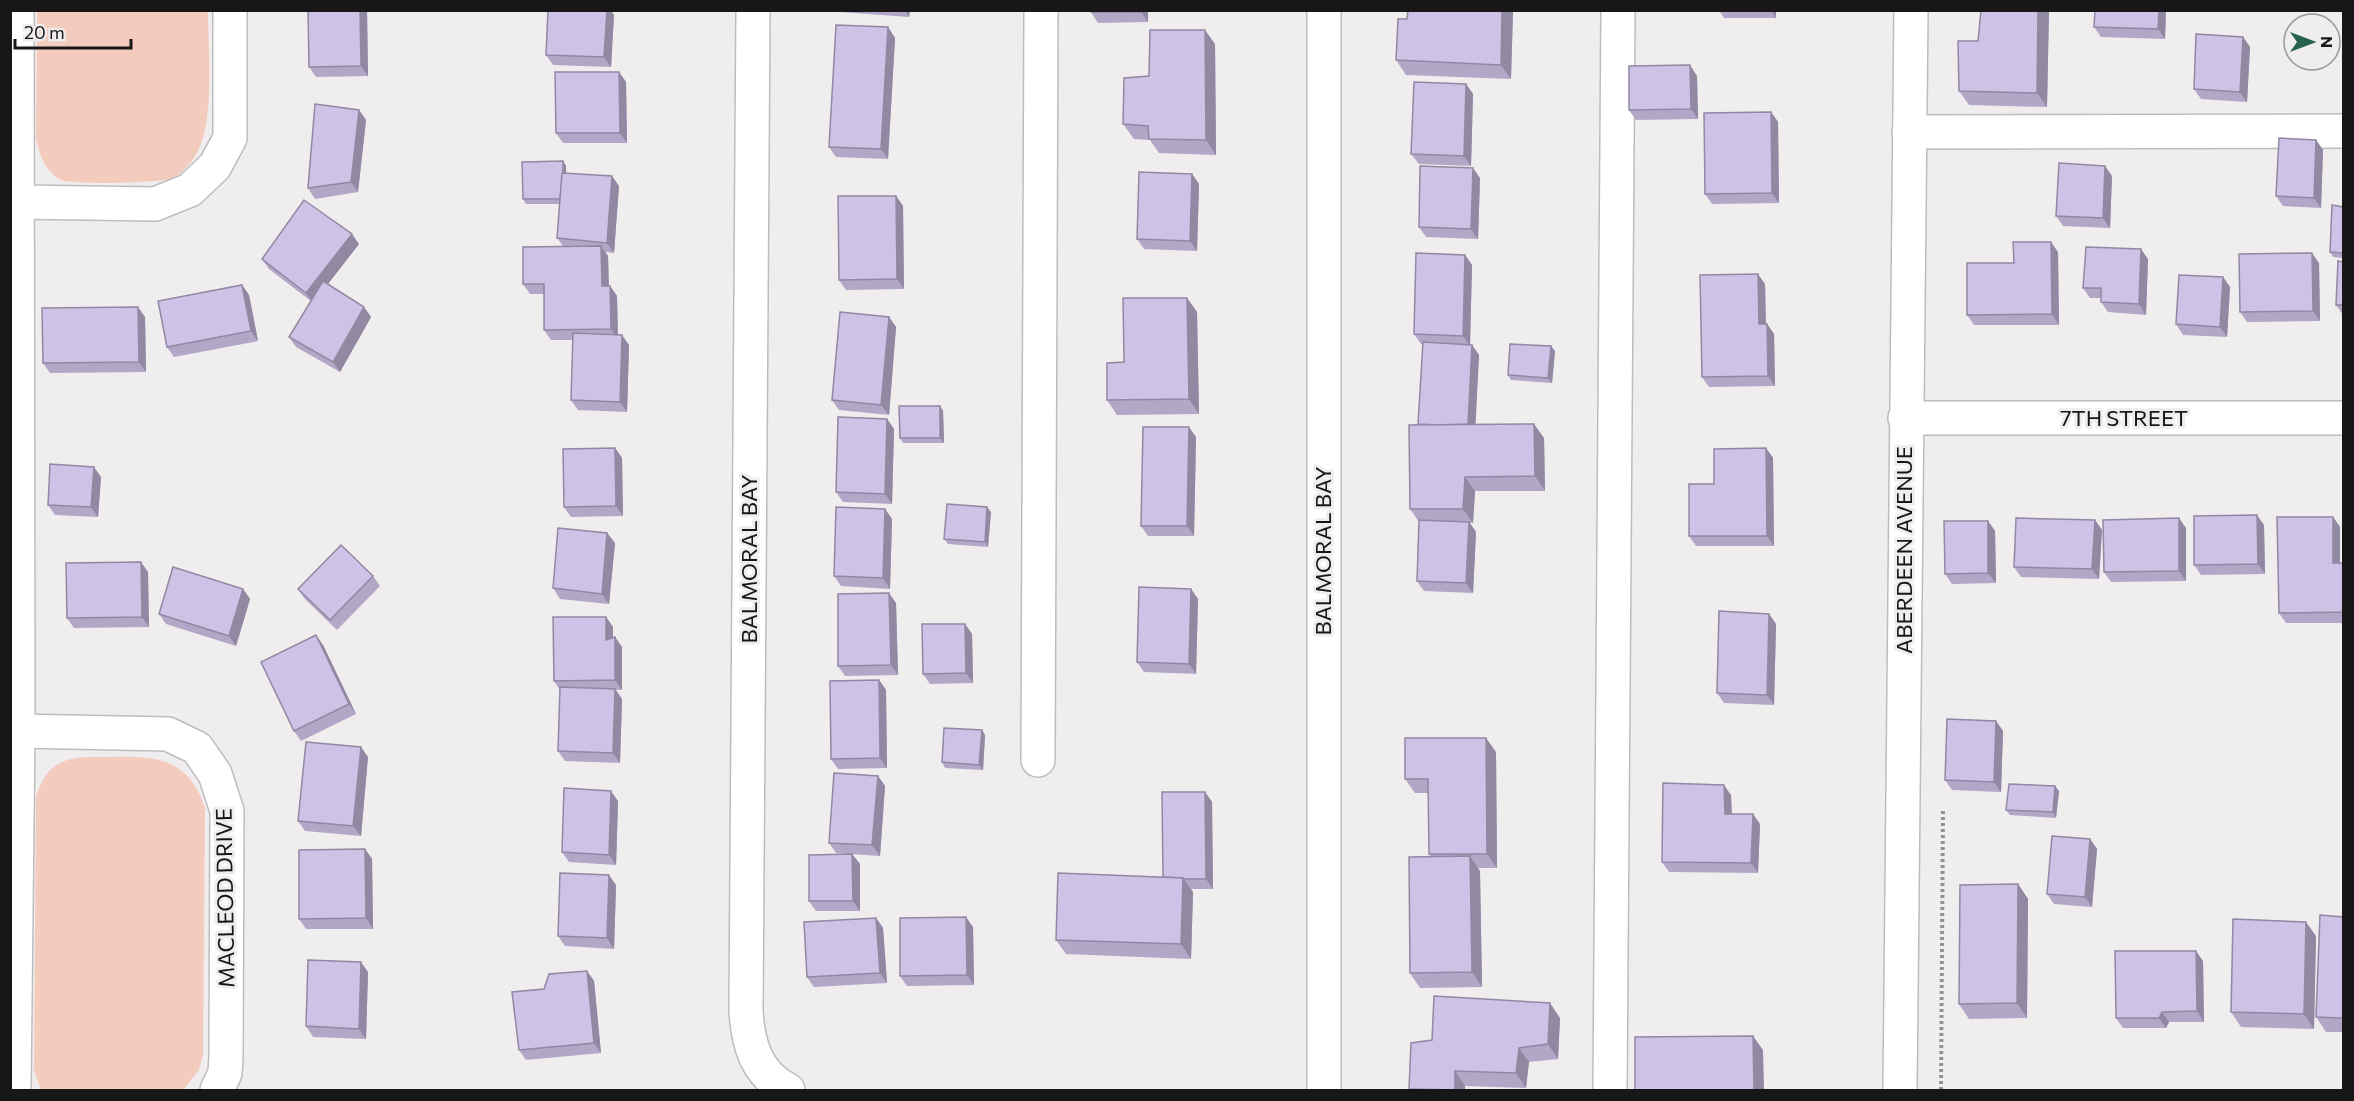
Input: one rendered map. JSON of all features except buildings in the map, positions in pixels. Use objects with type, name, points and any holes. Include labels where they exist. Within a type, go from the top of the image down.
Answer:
[{"type":"street","points":[[14,1090],[18,731],[17,10]]},
{"type":"street","points":[[18,202],[156,204],[190,190],[215,166],[230,138],[230,10]]},
{"type":"street","name":"BALMORAL BAY","points":[[753,10],[746,1011],[747,1033],[761,1068],[769,1079],[788,1090]]},
{"type":"street","points":[[1038,760],[1041,10]]},
{"type":"street","name":"BALMORAL BAY","points":[[1324,10],[1324,1090]]},
{"type":"street","points":[[1610,1090],[1618,10]]},
{"type":"street","name":"ABERDEEN AVENUE","points":[[1900,1090],[1905,418],[1911,10]]},
{"type":"street","points":[[1909,132],[2343,131]]},
{"type":"street","name":"7TH STREET","points":[[1905,418],[2343,418]]},
{"type":"street","name":"MACLEOD DRIVE","points":[[18,731],[168,734],[197,748],[215,774],[227,811],[226,1057],[225,1073],[218,1090]]},
{"type":"shaded area","points":[[37,11],[208,11],[209,102],[207,121],[198,151],[182,171],[170,179],[114,183],[68,182],[61,180],[51,172],[41,156],[36,138]]},
{"type":"shaded area","points":[[85,757],[141,757],[172,765],[185,774],[196,788],[205,808],[203,1055],[199,1070],[183,1090],[41,1090],[34,1071],[36,797],[43,780],[59,763]]}]
